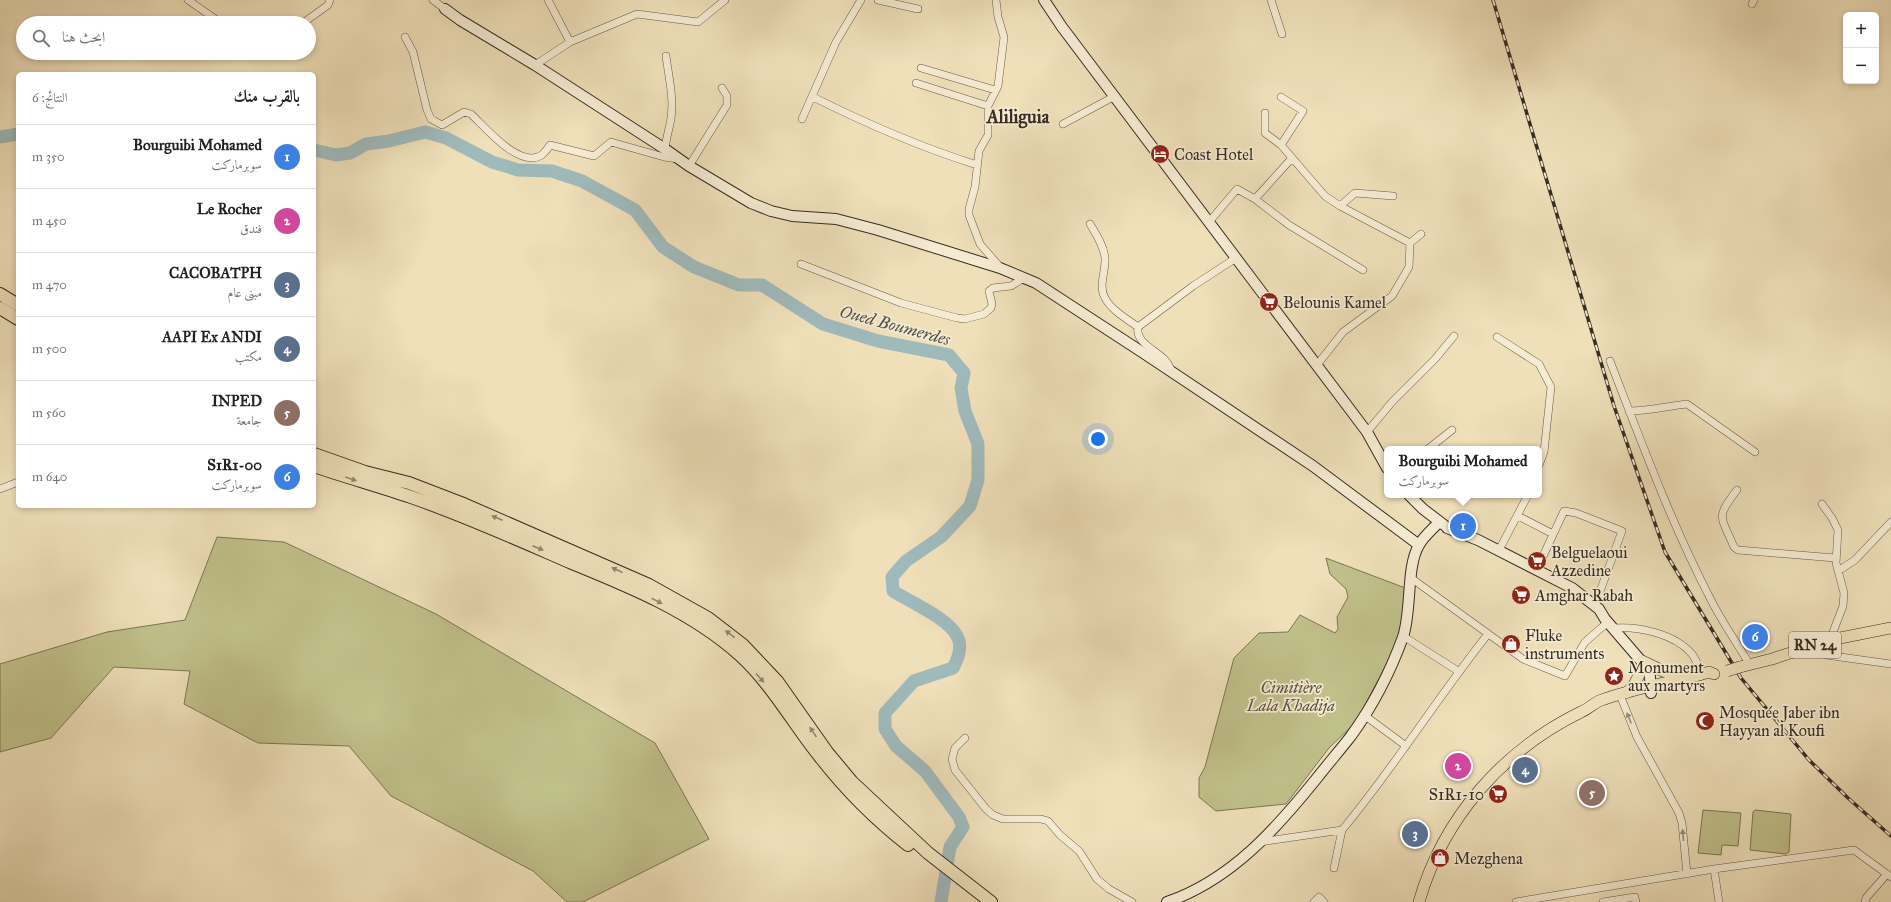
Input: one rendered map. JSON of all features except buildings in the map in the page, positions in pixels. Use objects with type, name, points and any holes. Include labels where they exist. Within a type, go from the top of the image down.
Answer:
[{"type":"highway","points":[[0,294],[16,304]]},
{"type":"highway","points":[[0,308],[16,318]]},
{"type":"highway","points":[[316,455],[365,472],[410,483],[461,503],[649,585],[708,618],[743,644],[777,681],[827,752],[852,782],[936,863],[980,902]]},
{"type":"highway","points":[[316,467],[411,497],[518,539],[647,595],[676,610],[715,635],[741,656],[764,682],[821,759],[856,798],[900,840],[936,863]]},
{"type":"highway","points":[[952,877],[991,902]]},
{"type":"main road","name":"RN 24","points":[[1419,902],[1436,856],[1457,820],[1476,793],[1501,768],[1531,742],[1565,720],[1589,708],[1684,678],[1727,671],[1830,640],[1891,628]]},
{"type":"main road","points":[[1638,658],[1662,671],[1684,678]]},
{"type":"main road","name":"RN 24","points":[[1649,689],[1711,677],[1708,674]]},
{"type":"main road","points":[[1624,696],[1633,687],[1639,675]]},
{"type":"street","points":[[188,0],[211,16]]},
{"type":"street","points":[[313,16],[328,5],[330,0]]},
{"type":"street","points":[[433,0],[492,40],[535,65],[665,149],[678,159],[751,203],[770,211],[792,216],[836,219],[878,230],[1000,268],[1024,278],[1068,303],[1313,466],[1419,545]]},
{"type":"street","points":[[548,0],[570,42]]},
{"type":"street","points":[[535,65],[570,42],[637,14],[698,22],[725,0]]},
{"type":"street","points":[[802,119],[836,42],[861,0]]},
{"type":"street","points":[[878,0],[918,9]]},
{"type":"street","points":[[996,0],[998,17],[1004,37],[998,86],[994,90],[988,106],[988,135],[979,151],[975,187],[969,208],[969,215],[980,244],[1000,268]]},
{"type":"street","points":[[1044,0],[1062,27],[1367,432],[1384,463]]},
{"type":"street","points":[[1271,0],[1282,34]]},
{"type":"street","points":[[405,37],[413,52],[427,110],[431,119],[442,125],[464,112],[471,114],[515,154],[529,158],[541,156],[550,145],[594,156],[611,142],[664,157],[678,159]]},
{"type":"street","points":[[665,149],[666,137],[670,124],[672,91],[666,56]]},
{"type":"street","points":[[921,68],[994,90]]},
{"type":"street","points":[[916,83],[988,106]]},
{"type":"street","points":[[689,166],[727,104],[727,96],[722,88]]},
{"type":"street","points":[[1063,124],[1115,96]]},
{"type":"street","points":[[813,97],[872,126],[931,151],[977,165]]},
{"type":"street","points":[[1281,97],[1303,112],[1281,145]]},
{"type":"street","points":[[1265,113],[1265,133],[1281,145],[1325,196],[1340,206],[1410,243]]},
{"type":"street","points":[[1255,199],[1292,158]]},
{"type":"street","points":[[1209,222],[1237,189],[1255,199],[1288,225],[1363,270]]},
{"type":"street","points":[[1340,206],[1355,193],[1393,196]]},
{"type":"street","points":[[1090,224],[1101,245],[1105,258],[1102,289],[1104,296],[1108,303],[1138,327]]},
{"type":"street","points":[[1317,365],[1343,332],[1392,296],[1409,267],[1410,243],[1421,234]]},
{"type":"street","points":[[1173,373],[1164,358],[1140,339],[1137,333],[1138,327],[1193,286],[1236,258]]},
{"type":"street","points":[[801,264],[901,303],[965,319],[984,314],[991,308],[992,304],[989,291],[993,288],[1011,286],[1024,278]]},
{"type":"street","points":[[1367,432],[1392,402],[1435,359],[1454,336]]},
{"type":"street","points":[[1497,338],[1539,364],[1551,387],[1544,452],[1542,457]]},
{"type":"street","points":[[1610,361],[1658,485],[1690,558],[1745,666]]},
{"type":"street","points":[[1629,410],[1650,410],[1660,407],[1688,404],[1755,452]]},
{"type":"street","points":[[1432,446],[1452,430]]},
{"type":"street","points":[[0,489],[16,483]]},
{"type":"street","points":[[1737,490],[1724,507],[1721,516],[1734,547],[1738,550],[1835,558]]},
{"type":"street","points":[[1412,498],[1443,525],[1464,540],[1565,589],[1609,623],[1640,629],[1669,638],[1686,648],[1708,674]]},
{"type":"street","points":[[1499,550],[1527,498]]},
{"type":"street","points":[[1822,504],[1838,530],[1835,558],[1844,593],[1843,606],[1830,640]]},
{"type":"street","points":[[1537,570],[1564,511],[1576,513],[1622,532],[1595,605]]},
{"type":"street","points":[[1518,516],[1553,534]]},
{"type":"street","points":[[1838,571],[1855,560],[1891,522]]},
{"type":"street","points":[[1167,902],[1182,897],[1219,876],[1260,842],[1296,805],[1352,735],[1385,677],[1403,636],[1410,605],[1411,578],[1419,545],[1443,525]]},
{"type":"street","points":[[1443,525],[1499,550],[1578,591],[1595,605],[1649,672],[1649,689]]},
{"type":"street","points":[[1411,578],[1523,659],[1565,676],[1585,642],[1609,623]]},
{"type":"street","points":[[1334,868],[1342,830],[1368,799],[1458,671],[1488,634]]},
{"type":"street","points":[[1403,636],[1458,671]]},
{"type":"street","points":[[1818,644],[1826,655],[1891,664]]},
{"type":"street","points":[[1638,658],[1639,675],[1649,689]]},
{"type":"street","points":[[1624,696],[1637,737],[1680,814],[1687,874]]},
{"type":"street","points":[[1364,715],[1406,746]]},
{"type":"street","points":[[965,738],[955,748],[953,765],[955,770],[989,812],[1003,819],[1041,819],[1048,821],[1060,835],[1079,851],[1097,879],[1109,889],[1132,902]]},
{"type":"street","points":[[1260,842],[1342,830]]},
{"type":"street","points":[[1516,902],[1714,869],[1854,850],[1889,875],[1866,898],[1865,902]]},
{"type":"street","points":[[1714,869],[1719,902]]},
{"type":"street","points":[[1314,902],[1319,897],[1324,902]]},
{"type":"street","points":[[1606,902],[1635,897],[1636,902]]},
{"type":"green space","points":[[217,537],[284,542],[436,614],[655,743],[709,839],[583,902],[567,902],[533,871],[391,796],[349,746],[258,743],[184,704],[190,671],[114,667],[51,738],[0,752],[0,664],[107,632],[185,620]]},
{"type":"green space","name":"Cimitière Lala Khadija","points":[[1326,558],[1408,589],[1397,644],[1356,722],[1329,748],[1286,804],[1216,811],[1199,797],[1199,778],[1205,767],[1234,658],[1259,633],[1288,632],[1300,615],[1335,633],[1338,629],[1337,617],[1348,597],[1346,589],[1330,574]]},
{"type":"green space","points":[[1703,810],[1741,813],[1738,846],[1722,845],[1721,855],[1698,853]]},
{"type":"green space","points":[[1755,810],[1791,814],[1789,852],[1786,854],[1750,850],[1753,812]]},
{"type":"waterway","name":"Oued Boumerdes","points":[[316,150],[336,155],[350,153],[366,144],[389,141],[425,132],[446,138],[492,162],[518,170],[552,171],[582,181],[635,210],[663,247],[694,267],[739,285],[762,285],[823,324],[878,341],[949,355],[964,373],[961,388],[965,411],[978,444],[978,480],[970,506],[941,537],[906,561],[892,577],[893,591],[946,623],[957,636],[960,649],[957,661],[953,668],[914,681],[885,713],[885,729],[896,746],[925,771],[959,817],[963,827],[950,847],[941,902]]},
{"type":"waterway","name":"Oued Boumerdes","points":[[0,137],[16,134]]},
{"type":"railway","points":[[1493,0],[1614,406],[1665,552],[1741,678],[1809,760],[1848,798],[1891,836]]},
{"type":"place","name":"Coast Hotel","points":[[1160,154]]},
{"type":"place","name":"Belounis Kamel","points":[[1269,302]]},
{"type":"place","name":"Bourguibi Mohamed","points":[[1463,526]]},
{"type":"place","name":"Belguelaoui Azzedine","points":[[1537,561]]},
{"type":"place","name":"Amghar Rabah","points":[[1521,595]]},
{"type":"place","name":"S1R1-00","points":[[1755,637]]},
{"type":"place","name":"Fluke instruments","points":[[1511,644]]},
{"type":"place","name":"Monument aux martyrs","points":[[1614,676]]},
{"type":"place","name":"Mosquée Jaber ibn Hayyan al Koufi","points":[[1705,721]]},
{"type":"place","name":"Le Rocher","points":[[1458,766]]},
{"type":"place","name":"AAPI Ex ANDI","points":[[1525,770]]},
{"type":"place","name":"INPED","points":[[1592,793]]},
{"type":"place","name":"S1R1-10","points":[[1498,794]]},
{"type":"place","name":"CACOBATPH","points":[[1415,834]]},
{"type":"place","name":"Mezghena","points":[[1440,858]]},
{"type":"district","name":"Aliliguia","points":[[1018,117]]}]
